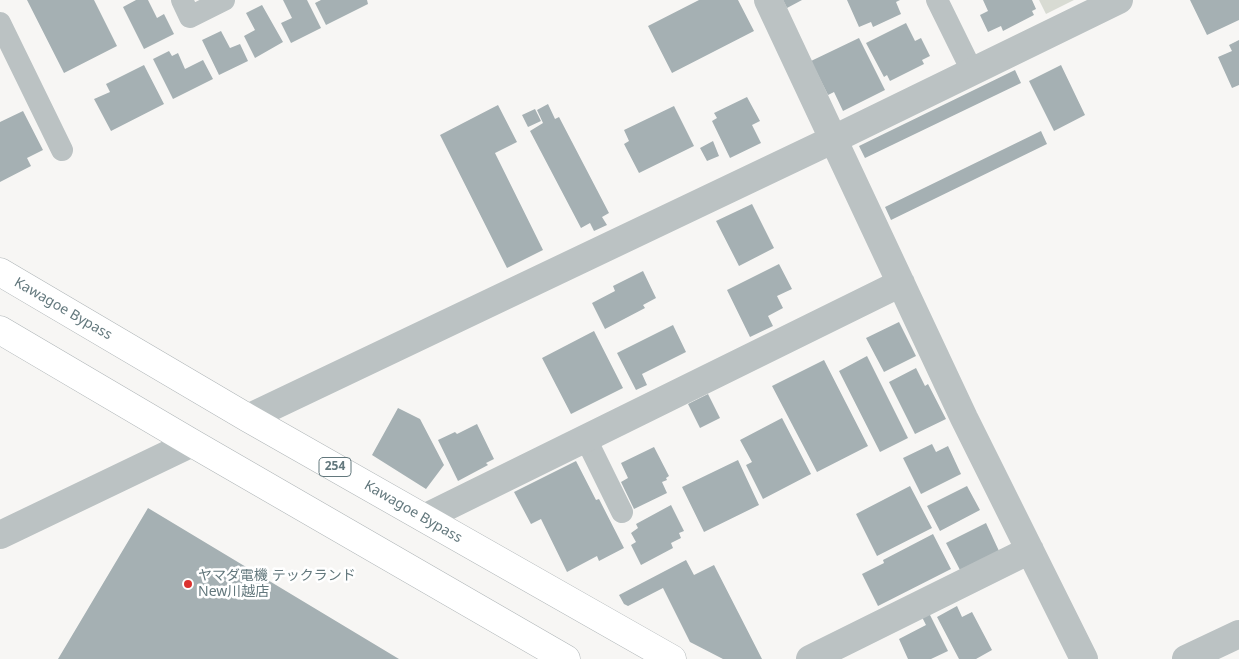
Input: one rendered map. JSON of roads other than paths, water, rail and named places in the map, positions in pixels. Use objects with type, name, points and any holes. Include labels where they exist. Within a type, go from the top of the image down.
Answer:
[{"type":"highway","name":"Kawagoe Bypass","points":[[0,272],[248,418],[672,659]]},
{"type":"highway","points":[[0,330],[566,659]]},
{"type":"street","points":[[768,0],[964,418],[1084,659]]},
{"type":"street","points":[[248,418],[834,139],[1119,0]]},
{"type":"street","points":[[424,518],[901,283]]},
{"type":"street","points":[[0,535],[192,443]]},
{"type":"street","points":[[810,659],[1030,550]]},
{"type":"street","points":[[1186,659],[1239,634]]},
{"type":"lane","points":[[182,0],[190,17],[224,0]]},
{"type":"lane","points":[[937,0],[972,71]]},
{"type":"lane","points":[[0,23],[62,150]]},
{"type":"lane","points":[[586,439],[622,512]]},
{"type":"place","name":"ヤマダ電機 テックランド New川越店","points":[[188,584]]}]
